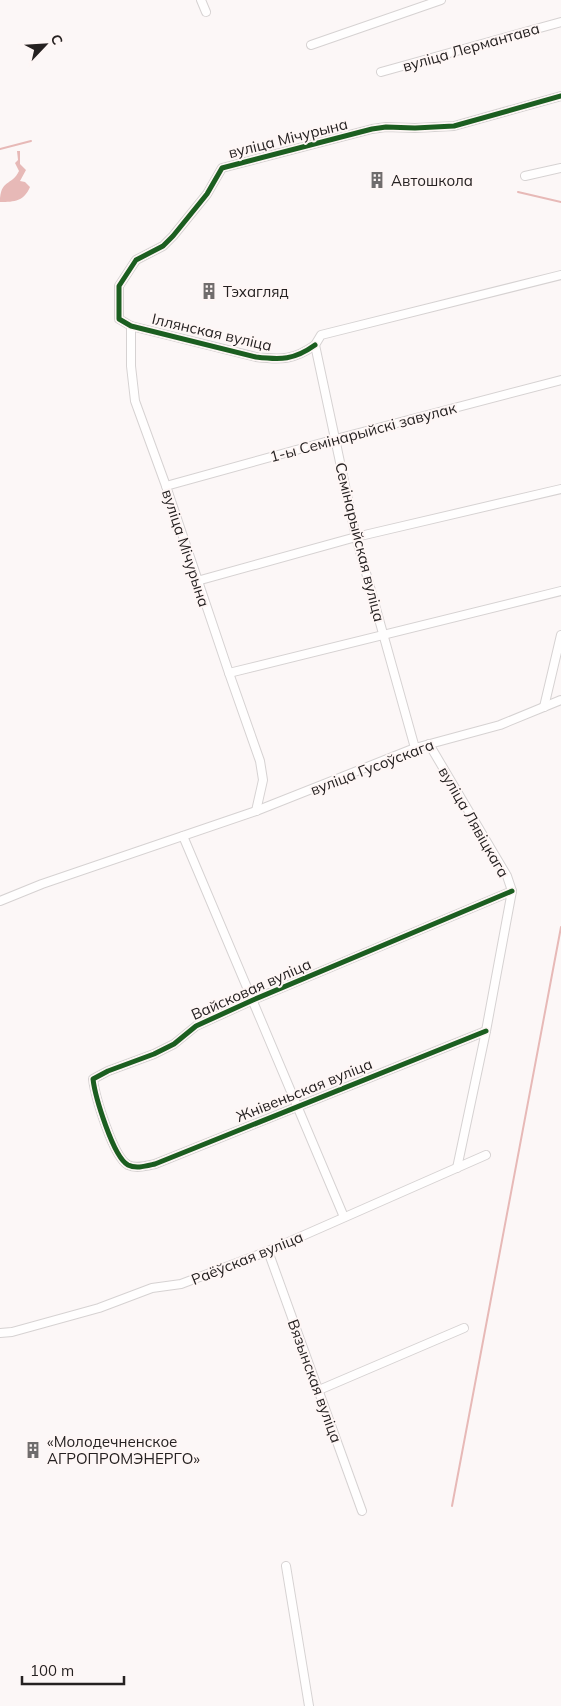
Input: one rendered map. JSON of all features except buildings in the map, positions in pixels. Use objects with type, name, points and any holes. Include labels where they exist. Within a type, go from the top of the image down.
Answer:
[{"type":"street","points":[[201,0],[206,12]]},
{"type":"street","points":[[311,45],[441,0]]},
{"type":"street","name":"вуліца Лермантава","points":[[381,72],[561,22]]},
{"type":"street","name":"вуліца Мічурына","points":[[256,811],[263,780],[260,761],[135,401],[131,366],[131,326],[118,318],[119,286],[136,260],[163,246],[184,224],[208,194],[222,168],[372,129],[454,126],[561,96]]},
{"type":"street","points":[[524,176],[561,168]]},
{"type":"street","points":[[315,345],[321,335],[561,275]]},
{"type":"street","name":"Іллянская вуліца","points":[[131,326],[256,357],[290,358],[305,352],[315,345]]},
{"type":"street","name":"Семінарыйская вуліца","points":[[315,345],[356,537],[415,748]]},
{"type":"street","name":"1-ы Семінарыйскі завулак","points":[[166,486],[561,380]]},
{"type":"street","points":[[197,581],[356,537],[561,489]]},
{"type":"street","points":[[229,674],[561,592]]},
{"type":"street","points":[[544,706],[561,636]]},
{"type":"street","name":"вуліца Гусоўскага","points":[[0,901],[42,884],[256,811],[415,748],[500,725],[561,700]]},
{"type":"street","name":"вуліца Лявіцкага","points":[[429,744],[508,876],[512,891],[486,1031],[457,1168]]},
{"type":"street","points":[[184,836],[344,1217]]},
{"type":"street","name":"Вайсковая вуліца","points":[[130,1166],[122,1161],[114,1146],[94,1092],[94,1079],[108,1071],[154,1054],[174,1044],[196,1026],[253,1000],[512,891]]},
{"type":"street","name":"Жнівеньская вуліца","points":[[130,1166],[141,1167],[155,1164],[486,1031]]},
{"type":"street","name":"Раёўская вуліца","points":[[0,1333],[12,1332],[99,1308],[152,1288],[181,1284],[268,1251],[486,1155]]},
{"type":"street","name":"Вязынская вуліца","points":[[268,1251],[362,1511]]},
{"type":"street","points":[[319,1390],[464,1328]]},
{"type":"street","points":[[286,1566],[309,1706]]},
{"type":"shaded area","points":[[17,151],[20,151],[20,164],[26,170],[20,181],[25,182],[30,187],[28,192],[18,200],[0,202],[4,186],[19,171],[15,163],[18,160]]},
{"type":"waterway","points":[[0,149],[31,141]]},
{"type":"waterway","points":[[518,192],[561,202]]},
{"type":"waterway","points":[[452,1506],[561,927]]},
{"type":"cycle path","points":[[315,345],[300,354],[287,358],[265,358],[131,326],[119,319],[119,286],[136,260],[163,246],[173,236],[207,194],[222,168],[372,129],[454,126],[561,96]]},
{"type":"cycle path","points":[[486,1031],[155,1164],[141,1167],[128,1165],[116,1151],[101,1112],[93,1079],[108,1071],[154,1054],[174,1044],[196,1026],[253,1000],[512,891]]},
{"type":"place","name":"Автошкола","points":[[377,180]]},
{"type":"place","name":"Тэхагляд","points":[[209,291]]},
{"type":"place","name":"«Молодечненское АГРОПРОМЭНЕРГО»","points":[[33,1450]]}]
